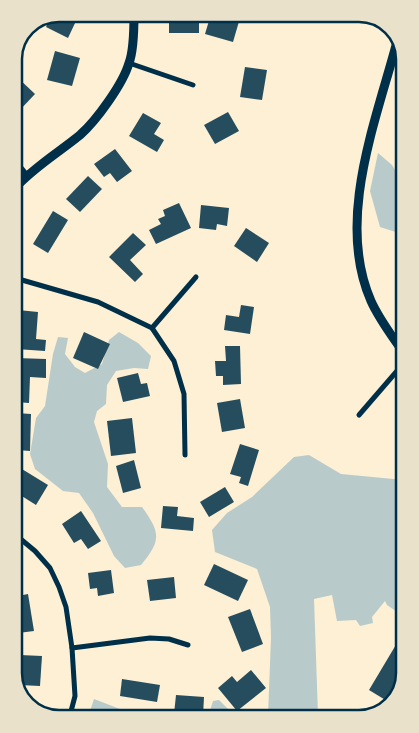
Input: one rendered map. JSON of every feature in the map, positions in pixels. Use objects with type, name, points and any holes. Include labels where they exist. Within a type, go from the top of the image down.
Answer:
[{"type":"street","points":[[23,180],[81,134],[100,114],[112,96],[129,63],[133,23]]},
{"type":"street","points":[[395,50],[365,161],[358,209],[358,235],[361,269],[371,301],[396,342]]},
{"type":"street","points":[[129,63],[193,85]]},
{"type":"street","points":[[23,170],[27,175]]},
{"type":"street","points":[[152,328],[196,277]]},
{"type":"street","points":[[23,280],[98,302],[152,328],[174,361],[184,394],[185,454]]},
{"type":"street","points":[[359,415],[396,372]]},
{"type":"street","points":[[22,540],[50,568],[66,607],[72,648],[75,696],[71,710]]},
{"type":"street","points":[[72,648],[150,638],[169,639],[188,645]]},
{"type":"shaded area","points":[[378,153],[392,165],[396,171],[396,232],[380,227],[370,191]]},
{"type":"shaded area","points":[[119,332],[138,343],[151,356],[148,369],[134,368],[116,371],[107,385],[106,404],[97,411],[94,422],[108,464],[107,487],[122,507],[142,507],[152,523],[156,536],[153,549],[141,565],[125,568],[114,556],[93,513],[79,493],[63,491],[35,469],[30,454],[36,418],[45,406],[53,354],[58,337],[68,338],[65,354],[75,367],[85,373],[102,364],[109,340]]},
{"type":"shaded area","points":[[309,455],[341,474],[396,479],[396,611],[387,605],[385,601],[372,617],[373,623],[360,626],[356,620],[337,621],[332,595],[314,599],[318,710],[268,710],[271,638],[270,607],[257,569],[215,552],[212,530],[227,513],[252,497],[294,457]]},
{"type":"shaded area","points":[[94,699],[123,710],[90,710]]},
{"type":"shaded area","points":[[219,700],[229,710],[210,710],[213,701]]},
{"type":"building","points":[[55,23],[75,23],[68,38],[46,27],[48,24]]},
{"type":"building","points":[[169,23],[199,23],[199,33],[169,33]]},
{"type":"building","points":[[208,23],[239,23],[233,42],[205,34]]},
{"type":"building","points":[[55,51],[80,58],[72,86],[47,80]]},
{"type":"building","points":[[245,67],[267,70],[262,100],[240,97]]},
{"type":"building","points":[[23,83],[35,94],[23,107]]},
{"type":"building","points":[[228,112],[239,131],[215,144],[204,125]]},
{"type":"building","points":[[143,113],[161,123],[154,134],[164,140],[157,152],[129,136]]},
{"type":"building","points":[[115,149],[132,171],[117,182],[110,173],[104,177],[94,164]]},
{"type":"building","points":[[88,176],[102,189],[80,212],[66,199]]},
{"type":"building","points":[[179,203],[191,228],[156,244],[149,230],[161,224],[158,219],[165,216],[163,210]]},
{"type":"building","points":[[201,205],[229,208],[227,226],[217,224],[216,230],[199,228]]},
{"type":"building","points":[[53,211],[68,220],[48,253],[33,244]]},
{"type":"building","points":[[246,228],[269,243],[257,262],[234,246]]},
{"type":"building","points":[[133,233],[146,245],[130,260],[143,274],[135,282],[109,257]]},
{"type":"building","points":[[241,305],[254,307],[250,334],[224,330],[226,315],[239,317]]},
{"type":"building","points":[[23,310],[38,312],[36,339],[46,340],[45,351],[23,349]]},
{"type":"building","points":[[84,332],[110,344],[98,369],[73,358]]},
{"type":"building","points":[[225,346],[240,346],[241,384],[223,385],[223,376],[216,376],[215,361],[226,361]]},
{"type":"building","points":[[23,358],[46,359],[46,378],[30,377],[29,403],[22,402]]},
{"type":"building","points":[[138,373],[141,384],[147,383],[150,396],[123,402],[117,378]]},
{"type":"building","points":[[240,399],[245,428],[222,432],[217,403]]},
{"type":"building","points":[[22,413],[31,414],[30,451],[22,450]]},
{"type":"building","points":[[132,418],[136,453],[111,456],[107,421]]},
{"type":"building","points":[[240,444],[259,450],[248,486],[239,483],[241,477],[230,474]]},
{"type":"building","points":[[134,460],[141,488],[123,493],[116,466]]},
{"type":"building","points":[[22,469],[48,485],[36,505],[22,496]]},
{"type":"building","points":[[225,487],[234,502],[209,517],[200,502]]},
{"type":"building","points":[[163,506],[178,507],[177,516],[194,518],[193,531],[161,528]]},
{"type":"building","points":[[81,511],[101,541],[88,549],[81,539],[74,543],[62,524]]},
{"type":"building","points":[[214,564],[248,580],[238,601],[204,585]]},
{"type":"building","points":[[111,570],[114,593],[98,596],[97,588],[90,589],[88,573]]},
{"type":"building","points":[[174,577],[176,598],[150,601],[147,580]]},
{"type":"building","points":[[28,594],[34,631],[22,632],[22,595]]},
{"type":"building","points":[[250,609],[263,644],[242,652],[228,617]]},
{"type":"building","points":[[396,645],[395,683],[391,692],[386,700],[369,690]]},
{"type":"building","points":[[22,655],[42,656],[40,686],[25,685],[22,673]]},
{"type":"building","points":[[251,670],[266,688],[236,710],[218,688],[232,676],[237,682]]},
{"type":"building","points":[[122,679],[160,685],[157,702],[120,696]]},
{"type":"building","points":[[176,695],[204,697],[203,710],[174,710]]}]
